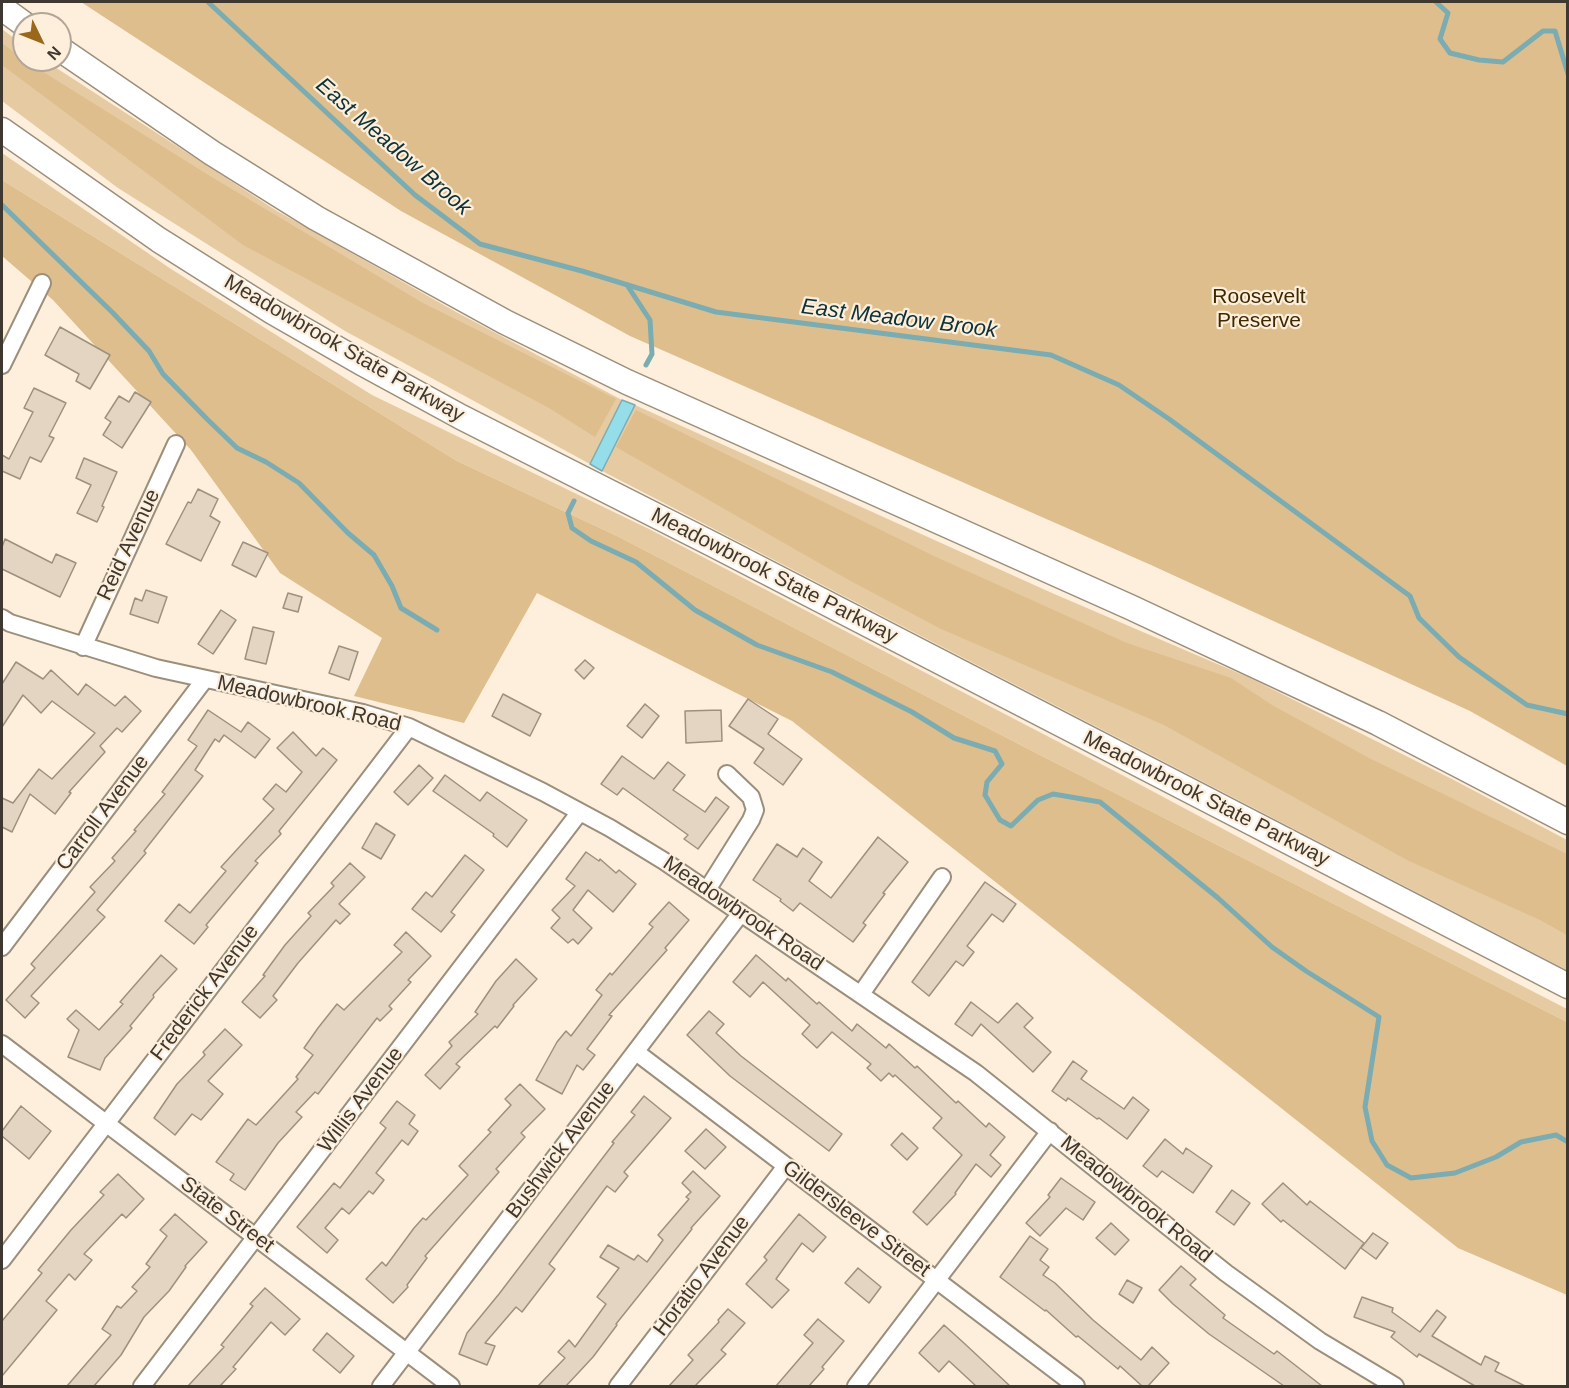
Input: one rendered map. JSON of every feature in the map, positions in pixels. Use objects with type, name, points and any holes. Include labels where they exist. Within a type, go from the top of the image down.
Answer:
[{"type":"highway","points":[[72,57],[212,153],[316,218],[505,322],[627,382],[1130,607],[1378,723],[1568,822]]},
{"type":"highway","name":"Meadowbrook State Parkway","points":[[2,130],[168,246],[273,312],[362,363],[461,417],[1568,986]]},
{"type":"street","points":[[2,365],[42,283]]},
{"type":"street","name":"Reid Avenue","points":[[83,647],[176,444]]},
{"type":"street","name":"Meadowbrook Road","points":[[4,625],[156,668],[363,713],[409,727],[543,792],[646,850],[976,1073],[1226,1273],[1320,1341],[1395,1386]]},
{"type":"street","name":"Carroll Avenue","points":[[2,947],[205,679]]},
{"type":"street","name":"Frederick Avenue","points":[[2,1260],[409,727]]},
{"type":"street","points":[[707,890],[755,810],[751,797],[727,774]]},
{"type":"street","name":"Willis Avenue","points":[[142,1386],[579,813]]},
{"type":"street","points":[[861,994],[942,877]]},
{"type":"street","name":"Bushwick Avenue","points":[[381,1386],[741,913]]},
{"type":"street","name":"State Street","points":[[2,1044],[451,1386]]},
{"type":"street","name":"Gildersleeve Street","points":[[636,1052],[1076,1386]]},
{"type":"street","points":[[856,1386],[1050,1131]]},
{"type":"street","name":"Horatio Avenue","points":[[618,1386],[786,1166]]},
{"type":"shaded area","points":[[2,29],[12,37],[12,72],[63,72],[277,211],[458,313],[622,400],[590,464],[345,331],[118,188],[2,101]]},
{"type":"shaded area","points":[[2,153],[171,269],[372,395],[649,529],[1124,776],[1373,909],[1567,1009],[1567,1022],[1036,753],[617,536],[457,461],[2,180]]},
{"type":"shaded area","points":[[635,405],[1052,593],[1250,678],[1452,779],[1567,840],[1567,970],[602,471]]},
{"type":"green space","name":"Roosevelt Preserve","points":[[81,2],[1567,2],[1567,766],[1470,711],[1151,565],[630,336],[401,211]]},
{"type":"green space","points":[[2,43],[12,51],[12,72],[43,72],[210,176],[423,303],[616,399],[595,437],[549,408],[243,245],[2,65]]},
{"type":"green space","points":[[2,180],[457,461],[617,536],[1036,753],[1567,1022],[1567,1295],[1458,1248],[792,721],[537,593],[464,723],[354,696],[382,638],[280,573],[191,450],[53,300],[2,256]]},
{"type":"green space","points":[[636,410],[936,557],[1127,643],[1231,678],[1272,705],[1369,758],[1567,854],[1567,935],[1540,920],[1407,860],[1164,725],[941,629],[847,579],[616,447]]},
{"type":"water","points":[[622,400],[635,405],[602,471],[590,464]]},
{"type":"building","points":[[60,327],[110,355],[90,389],[76,381],[79,374],[45,355]]},
{"type":"building","points":[[34,388],[66,403],[49,436],[54,438],[41,462],[30,457],[20,479],[2,471],[2,455],[9,459],[33,412],[24,408]]},
{"type":"building","points":[[135,392],[151,402],[122,448],[103,435],[111,422],[105,418],[119,396],[129,402]]},
{"type":"building","points":[[84,458],[117,472],[97,522],[77,513],[91,485],[76,478]]},
{"type":"building","points":[[198,489],[218,499],[210,516],[220,522],[201,561],[166,544],[188,502],[191,503]]},
{"type":"building","points":[[5,539],[52,563],[56,554],[76,563],[60,597],[2,569],[2,547]]},
{"type":"building","points":[[243,542],[268,553],[256,577],[232,565]]},
{"type":"building","points":[[146,590],[167,597],[158,623],[130,614],[135,598],[142,601]]},
{"type":"building","points":[[288,593],[302,597],[298,612],[283,608]]},
{"type":"building","points":[[221,610],[236,620],[213,654],[198,644]]},
{"type":"building","points":[[253,627],[274,632],[266,664],[245,659]]},
{"type":"building","points":[[339,646],[358,652],[349,680],[329,673]]},
{"type":"building","points":[[585,660],[594,668],[584,679],[575,670]]},
{"type":"building","points":[[16,662],[43,679],[51,670],[78,695],[86,684],[115,706],[125,696],[141,711],[122,732],[117,728],[100,746],[105,752],[69,792],[71,793],[55,814],[30,794],[12,832],[2,827],[2,798],[13,803],[39,769],[52,779],[95,733],[52,701],[41,713],[23,695],[2,727],[2,684]]},
{"type":"building","points":[[503,694],[541,714],[530,736],[492,716]]},
{"type":"building","points":[[748,699],[778,719],[768,734],[802,759],[783,785],[754,763],[764,749],[729,726]]},
{"type":"building","points":[[645,704],[659,716],[642,738],[627,726]]},
{"type":"building","points":[[208,710],[241,732],[248,722],[270,739],[255,758],[224,735],[219,742],[215,739],[195,770],[203,776],[144,851],[146,853],[97,910],[105,917],[31,996],[39,1003],[25,1018],[6,1000],[35,968],[31,964],[95,892],[90,887],[115,861],[112,858],[165,794],[162,792],[197,746],[188,740]]},
{"type":"building","points":[[721,710],[722,741],[686,743],[685,711]]},
{"type":"building","points":[[293,732],[316,756],[323,748],[337,760],[279,831],[281,834],[255,861],[258,863],[206,925],[208,927],[194,944],[165,921],[179,904],[190,913],[226,871],[221,867],[274,809],[263,799],[276,784],[286,792],[302,772],[277,748]]},
{"type":"building","points":[[622,756],[654,779],[668,762],[685,775],[673,790],[705,812],[716,797],[729,807],[698,849],[684,839],[688,835],[623,788],[617,795],[601,784]]},
{"type":"building","points":[[419,765],[433,778],[408,805],[394,792]]},
{"type":"building","points":[[445,775],[480,801],[487,792],[527,820],[507,847],[493,836],[494,834],[433,791]]},
{"type":"building","points":[[376,823],[395,835],[381,859],[362,848]]},
{"type":"building","points":[[878,837],[908,862],[883,893],[885,894],[863,923],[866,925],[853,942],[800,903],[793,911],[780,901],[781,899],[753,880],[777,844],[797,857],[803,848],[822,862],[809,881],[831,898]]},
{"type":"building","points":[[586,852],[599,861],[600,859],[616,873],[619,870],[636,884],[613,912],[588,890],[573,910],[592,928],[578,944],[573,939],[568,943],[551,928],[560,918],[552,910],[575,886],[566,879]]},
{"type":"building","points":[[465,855],[484,870],[451,912],[455,915],[441,932],[412,909],[426,892],[432,897]]},
{"type":"building","points":[[350,863],[365,877],[339,904],[350,914],[340,924],[336,920],[298,963],[273,996],[277,1000],[260,1018],[242,1002],[265,976],[263,975],[285,945],[311,916],[308,913],[334,886],[331,883]]},
{"type":"building","points":[[985,882],[1016,904],[1003,922],[992,914],[967,946],[974,952],[963,966],[956,961],[929,996],[912,982]]},
{"type":"building","points":[[669,902],[689,920],[665,948],[667,950],[609,1015],[612,1016],[587,1049],[595,1055],[583,1070],[577,1065],[562,1094],[536,1080],[557,1042],[566,1031],[571,1036],[602,995],[596,990],[610,973],[612,975],[653,927],[649,924]]},
{"type":"building","points":[[406,932],[431,956],[408,980],[411,982],[389,1006],[392,1009],[380,1021],[377,1018],[318,1094],[315,1092],[296,1112],[302,1117],[278,1143],[245,1190],[230,1180],[234,1174],[216,1162],[248,1119],[256,1125],[298,1079],[296,1077],[313,1055],[304,1048],[318,1028],[337,1004],[344,1010],[402,952],[394,945]]},
{"type":"building","points":[[161,955],[177,969],[153,995],[154,997],[130,1026],[132,1028],[105,1058],[100,1070],[68,1057],[79,1030],[67,1019],[76,1010],[99,1030],[123,1004],[120,1002]]},
{"type":"building","points":[[756,955],[786,981],[788,978],[817,1004],[819,1002],[852,1031],[857,1024],[886,1048],[889,1044],[915,1068],[917,1066],[956,1103],[958,1101],[986,1127],[989,1123],[1005,1137],[990,1155],[1001,1165],[991,1177],[976,1164],[956,1194],[927,1225],[913,1212],[962,1155],[933,1128],[942,1118],[895,1075],[893,1077],[889,1073],[881,1081],[867,1068],[871,1064],[832,1032],[817,1048],[802,1034],[810,1025],[763,982],[750,997],[733,982]]},
{"type":"building","points":[[516,959],[537,979],[513,1005],[497,1028],[495,1026],[456,1064],[460,1067],[440,1089],[425,1075],[452,1046],[449,1042],[478,1014],[475,1012],[496,981]]},
{"type":"building","points":[[971,1002],[998,1023],[1017,1003],[1033,1018],[1024,1027],[1051,1052],[1033,1072],[981,1024],[972,1036],[955,1024]]},
{"type":"building","points":[[709,1011],[724,1024],[716,1033],[741,1056],[842,1134],[829,1151],[730,1076],[687,1035]]},
{"type":"building","points":[[225,1029],[242,1045],[208,1081],[223,1094],[201,1120],[192,1114],[175,1135],[154,1118],[177,1084],[205,1055],[203,1052]]},
{"type":"building","points":[[1073,1061],[1087,1071],[1081,1079],[1124,1109],[1133,1097],[1149,1110],[1127,1139],[1068,1098],[1066,1101],[1052,1091]]},
{"type":"building","points":[[520,1084],[545,1109],[521,1133],[525,1137],[496,1169],[499,1172],[425,1256],[427,1258],[407,1285],[408,1287],[393,1303],[366,1279],[382,1262],[386,1266],[423,1218],[426,1220],[468,1175],[459,1166],[491,1132],[488,1130],[511,1105],[505,1099]]},
{"type":"building","points":[[644,1096],[671,1118],[624,1172],[628,1176],[615,1192],[607,1186],[549,1264],[555,1269],[522,1312],[516,1307],[485,1343],[495,1346],[487,1365],[459,1354],[467,1333],[635,1115],[631,1112]]},
{"type":"building","points":[[397,1101],[415,1115],[409,1124],[418,1131],[408,1145],[402,1140],[376,1173],[384,1180],[373,1194],[369,1191],[349,1214],[342,1208],[325,1228],[338,1240],[327,1253],[297,1227],[334,1183],[340,1188],[386,1128],[380,1123]]},
{"type":"building","points":[[21,1106],[51,1131],[29,1159],[2,1136],[2,1131]]},
{"type":"building","points":[[706,1129],[726,1147],[705,1169],[685,1151]]},
{"type":"building","points":[[902,1133],[918,1148],[907,1160],[891,1145]]},
{"type":"building","points":[[1165,1139],[1183,1154],[1186,1148],[1212,1166],[1193,1193],[1162,1171],[1157,1177],[1143,1166]]},
{"type":"building","points":[[693,1171],[720,1196],[691,1228],[593,1357],[566,1386],[538,1386],[565,1358],[558,1352],[569,1340],[575,1347],[606,1304],[597,1297],[619,1268],[600,1257],[608,1245],[634,1260],[638,1255],[647,1262],[663,1240],[658,1235],[689,1199],[686,1197],[691,1192],[682,1183]]},
{"type":"building","points":[[118,1174],[144,1199],[126,1218],[122,1214],[84,1254],[92,1260],[75,1280],[69,1274],[46,1301],[57,1310],[2,1376],[2,1321],[42,1273],[38,1270],[104,1195],[100,1192]]},
{"type":"building","points":[[1061,1178],[1095,1202],[1083,1220],[1066,1208],[1040,1236],[1026,1223],[1050,1197],[1048,1195]]},
{"type":"building","points":[[1283,1183],[1307,1205],[1310,1201],[1364,1243],[1345,1269],[1283,1220],[1281,1222],[1262,1204]]},
{"type":"building","points":[[1232,1190],[1250,1203],[1234,1225],[1216,1212]]},
{"type":"building","points":[[175,1214],[207,1242],[185,1266],[169,1291],[144,1317],[121,1355],[94,1386],[67,1386],[111,1335],[102,1329],[117,1306],[121,1308],[137,1291],[132,1287],[150,1267],[146,1264],[167,1236],[160,1230]]},
{"type":"building","points":[[799,1214],[826,1237],[813,1252],[802,1243],[776,1279],[789,1290],[772,1308],[746,1284],[767,1260],[764,1257]]},
{"type":"building","points":[[1111,1223],[1129,1240],[1115,1255],[1096,1238]]},
{"type":"building","points":[[1373,1233],[1388,1243],[1376,1259],[1361,1248]]},
{"type":"building","points":[[1030,1236],[1048,1249],[1040,1260],[1049,1267],[1043,1275],[1055,1283],[1093,1320],[1141,1360],[1152,1347],[1169,1363],[1148,1386],[1142,1386],[1120,1366],[1118,1369],[1078,1336],[1076,1337],[1046,1310],[1000,1277]]},
{"type":"building","points":[[1181,1266],[1196,1279],[1190,1285],[1225,1315],[1223,1318],[1274,1354],[1277,1351],[1322,1386],[1284,1386],[1209,1334],[1173,1304],[1159,1290]]},
{"type":"building","points":[[858,1268],[881,1287],[869,1303],[845,1283]]},
{"type":"building","points":[[1127,1280],[1142,1288],[1133,1303],[1119,1294]]},
{"type":"building","points":[[265,1288],[300,1319],[285,1335],[271,1322],[233,1367],[236,1369],[220,1386],[188,1386],[224,1347],[221,1345],[253,1306],[250,1304]]},
{"type":"building","points":[[1362,1297],[1393,1308],[1392,1312],[1420,1332],[1437,1310],[1446,1317],[1432,1336],[1481,1365],[1485,1356],[1499,1363],[1495,1371],[1525,1386],[1475,1386],[1419,1354],[1417,1357],[1391,1337],[1395,1332],[1354,1317]]},
{"type":"building","points":[[728,1309],[745,1323],[721,1350],[726,1354],[695,1386],[669,1386],[693,1360],[688,1355]]},
{"type":"building","points":[[818,1319],[844,1341],[809,1386],[776,1386],[813,1343],[804,1335]]},
{"type":"building","points":[[944,1325],[1010,1386],[976,1386],[949,1361],[939,1372],[919,1353]]},
{"type":"building","points":[[327,1333],[354,1356],[340,1373],[313,1350]]},
{"type":"waterway","name":"East Meadow Brook","points":[[208,2],[415,195],[480,244],[582,271],[716,312],[1051,355],[1119,385],[1169,419],[1410,596],[1419,618],[1459,657],[1527,705],[1568,714]]},
{"type":"waterway","points":[[1436,2],[1448,13],[1440,39],[1450,53],[1479,60],[1503,62],[1543,31],[1555,31],[1568,74]]},
{"type":"waterway","points":[[2,205],[113,313],[149,351],[163,374],[207,419],[237,448],[266,462],[299,483],[348,533],[374,555],[392,586],[401,608],[437,630]]},
{"type":"waterway","points":[[627,285],[650,320],[652,354],[646,365]]},
{"type":"waterway","points":[[574,501],[568,513],[572,528],[591,541],[636,562],[695,610],[757,645],[832,672],[912,712],[954,738],[995,751],[1002,764],[987,782],[985,795],[1000,820],[1011,826],[1038,800],[1053,794],[1100,802],[1218,898],[1272,947],[1379,1017],[1365,1107],[1372,1141],[1387,1165],[1411,1178],[1455,1173],[1496,1157],[1521,1142],[1556,1135],[1568,1142]]}]
